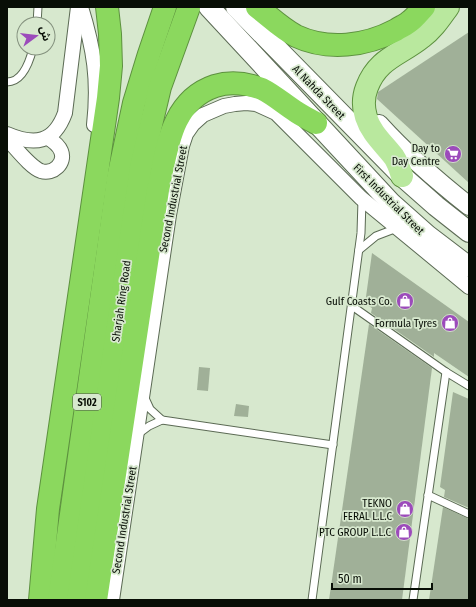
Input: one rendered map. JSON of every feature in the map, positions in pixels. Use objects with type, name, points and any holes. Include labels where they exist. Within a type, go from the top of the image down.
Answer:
[{"type":"highway","points":[[40,600],[48,510],[108,98],[111,66],[107,7]]},
{"type":"highway","name":"Sharjah Ring Road","points":[[59,600],[114,204],[134,104],[165,7]]},
{"type":"highway","name":"Sharjah Ring Road","points":[[78,600],[140,167],[158,92],[189,7]]},
{"type":"highway","points":[[258,7],[278,25],[296,36],[320,44],[344,46],[368,42],[390,33],[410,22],[424,7]]},
{"type":"highway","points":[[96,600],[158,190],[169,138],[175,122],[184,107],[207,89],[222,84],[236,82],[250,85],[275,96],[296,112],[316,123]]},
{"type":"main road","name":"Al Nahda Street","points":[[208,7],[316,123]]},
{"type":"main road","name":"Al Nahda Street","points":[[236,7],[402,176]]},
{"type":"main road","points":[[448,7],[438,21],[423,37],[383,63],[374,72],[365,93],[364,107],[366,117],[371,127],[396,161],[402,176],[436,206],[469,232]]},
{"type":"main road","name":"First Industrial Street","points":[[316,123],[390,203],[427,235],[469,267]]},
{"type":"main road","points":[[427,235],[438,262]]},
{"type":"street","points":[[7,134],[17,139],[40,140],[48,138],[55,132],[61,123],[65,113],[78,7]]},
{"type":"street","points":[[82,7],[92,44],[96,73],[96,108],[91,159],[95,181]]},
{"type":"street","name":"Second Industrial Street","points":[[112,600],[177,172],[186,134],[203,115],[224,106],[246,103],[266,107],[276,113],[362,198],[469,287]]},
{"type":"street","points":[[364,107],[411,158],[469,206]]},
{"type":"street","points":[[7,139],[32,166],[40,171],[46,172],[57,168],[62,157],[58,146],[48,138]]},
{"type":"lane","points":[[7,82],[18,77],[29,64],[31,56]]},
{"type":"lane","points":[[312,600],[359,250],[362,198]]},
{"type":"lane","points":[[359,250],[376,236],[397,228]]},
{"type":"lane","points":[[352,306],[446,372],[469,386]]},
{"type":"lane","points":[[413,600],[446,372]]},
{"type":"lane","points":[[143,395],[150,409],[162,420]]},
{"type":"lane","points":[[137,435],[149,426],[162,420],[333,445]]},
{"type":"lane","points":[[428,495],[469,514]]},
{"type":"building","name":"Day to Day Centre","points":[[469,32],[469,183],[377,99],[378,92]]},
{"type":"building","points":[[372,253],[469,322],[469,377],[434,353],[434,357],[371,313],[372,308],[365,304]]},
{"type":"building","points":[[369,324],[432,368],[402,600],[329,600]]},
{"type":"building","points":[[199,367],[210,368],[208,391],[197,390]]},
{"type":"building","points":[[453,392],[469,399],[469,508],[444,497],[445,490],[440,487]]},
{"type":"building","points":[[236,404],[249,406],[248,417],[234,416]]},
{"type":"building","points":[[443,507],[469,519],[469,600],[429,600]]},
{"type":"place","name":"Day to Day Centre","points":[[453,154]]},
{"type":"place","name":"Gulf Coasts Co.","points":[[405,301]]},
{"type":"place","name":"Formula Tyres","points":[[450,323]]},
{"type":"place","name":"TEKNO FERAL L.L.C","points":[[405,509]]},
{"type":"place","name":"PTC GROUP L.L.C","points":[[404,532]]}]
